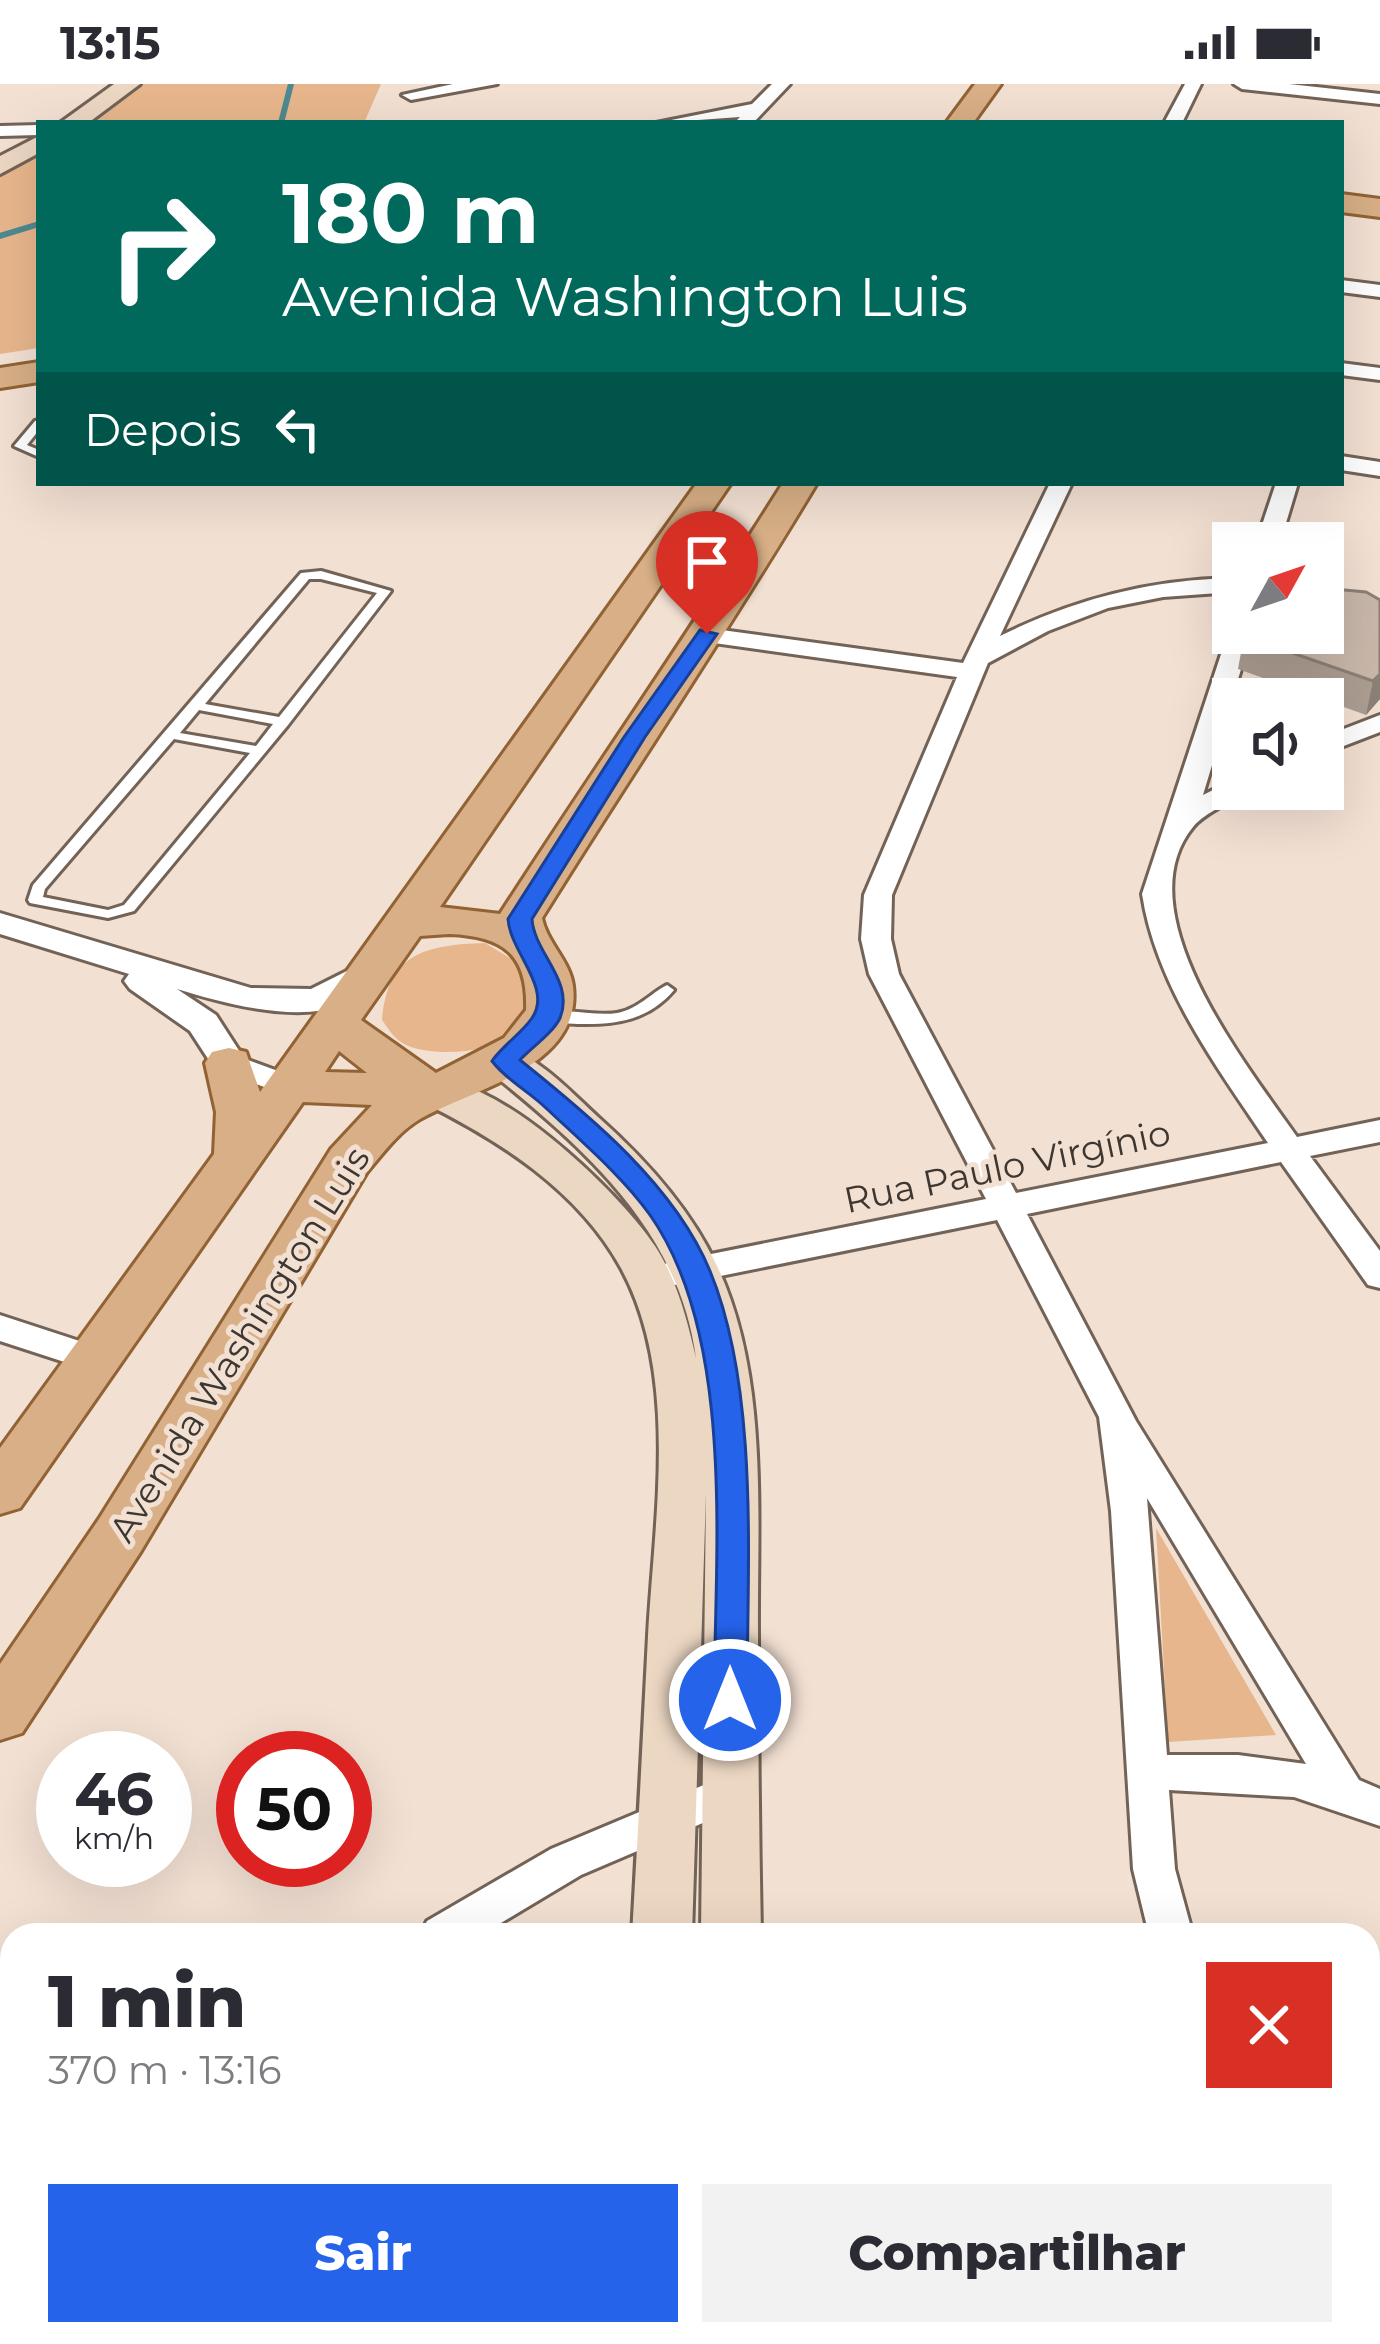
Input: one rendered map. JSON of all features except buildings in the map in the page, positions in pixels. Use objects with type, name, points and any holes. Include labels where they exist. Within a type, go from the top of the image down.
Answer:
[{"type":"main road","points":[[76,120],[129,84]]},
{"type":"main road","points":[[961,120],[988,84]]},
{"type":"main road","points":[[994,120],[1017,84]]},
{"type":"main road","points":[[0,166],[36,145]]},
{"type":"main road","points":[[1344,203],[1380,208]]},
{"type":"main road","points":[[1344,215],[1380,220]]},
{"type":"main road","points":[[0,360],[36,354]]},
{"type":"main road","points":[[0,378],[36,372]]},
{"type":"main road","points":[[0,1492],[712,486]]},
{"type":"main road","points":[[548,1017],[550,986],[521,938],[520,919],[702,643],[798,486]]},
{"type":"main road","points":[[613,632],[619,643],[633,651],[702,643]]},
{"type":"main road","points":[[403,926],[461,918],[496,925],[521,938]]},
{"type":"main road","name":"Avenida Washington Luis","points":[[0,1714],[120,1535],[349,1161],[400,1109],[504,1061],[548,1017]]},
{"type":"main road","points":[[334,1023],[404,1078],[512,1130],[672,1274],[718,1346],[731,1517],[731,1923]]},
{"type":"main road","points":[[504,1061],[554,1101],[658,1206],[672,1274],[683,1440],[662,1923]]},
{"type":"main road","points":[[230,1063],[240,1112],[239,1156]]},
{"type":"main road","points":[[290,1087],[437,1092]]},
{"type":"street","points":[[411,95],[489,84]]},
{"type":"street","points":[[703,120],[749,116],[782,84]]},
{"type":"street","points":[[1175,120],[1193,84]]},
{"type":"street","points":[[1242,84],[1380,99]]},
{"type":"street","points":[[0,131],[36,130]]},
{"type":"street","points":[[1344,286],[1380,291]]},
{"type":"street","points":[[1344,368],[1380,374]]},
{"type":"street","points":[[1344,463],[1380,469]]},
{"type":"street","points":[[1059,486],[1026,594],[975,666],[895,847],[878,895],[876,939],[884,974],[1117,1417],[1343,1789]]},
{"type":"street","points":[[1275,522],[1287,486]]},
{"type":"street","points":[[702,643],[975,666],[1088,604],[1212,585]]},
{"type":"street","points":[[1026,594],[1088,604]]},
{"type":"street","points":[[1344,738],[1380,724]]},
{"type":"street","points":[[1212,756],[1166,854],[1156,894],[1159,933],[1176,970],[1288,1148],[1380,1276]]},
{"type":"street","points":[[1181,822],[1212,802]]},
{"type":"street","points":[[0,923],[248,999],[285,1005],[332,996],[369,974]]},
{"type":"street","points":[[97,953],[202,1023],[230,1063],[290,1087]]},
{"type":"street","name":"Rua Paulo Virgínio","points":[[672,1274],[1380,1131]]},
{"type":"street","points":[[0,1328],[95,1359]]},
{"type":"street","points":[[1117,1417],[1130,1511],[1154,1869],[1168,1923]]},
{"type":"street","points":[[1147,1773],[1289,1775],[1343,1789],[1380,1808]]},
{"type":"street","points":[[462,1923],[566,1862],[730,1792]]},
{"type":"lane","points":[[36,427],[20,446],[36,453]]},
{"type":"lane","points":[[320,575],[385,591],[283,722],[129,908],[108,914],[34,900],[38,888],[305,576],[320,575]]},
{"type":"lane","points":[[196,706],[283,722]]},
{"type":"lane","points":[[171,735],[259,751]]},
{"type":"lane","points":[[548,1017],[625,1018],[645,1010],[667,990]]},
{"type":"shaded area","points":[[134,84],[381,84],[365,120],[80,120]]},
{"type":"shaded area","points":[[36,147],[36,348],[0,354],[0,169]]},
{"type":"shaded area","points":[[485,943],[520,964],[536,996],[511,1032],[490,1045],[463,1051],[423,1050],[396,1038],[382,1020],[392,980],[401,967],[413,957],[444,946]]},
{"type":"shaded area","points":[[1156,1528],[1276,1735],[1168,1742]]},
{"type":"waterway","points":[[282,120],[291,84]]},
{"type":"waterway","points":[[0,236],[36,225]]},
{"type":"route","points":[[707,634],[635,737],[520,919],[521,938],[550,986],[548,1017],[504,1061],[554,1101],[658,1206],[695,1269],[718,1346],[722,1381],[731,1517],[730,1700]]}]
